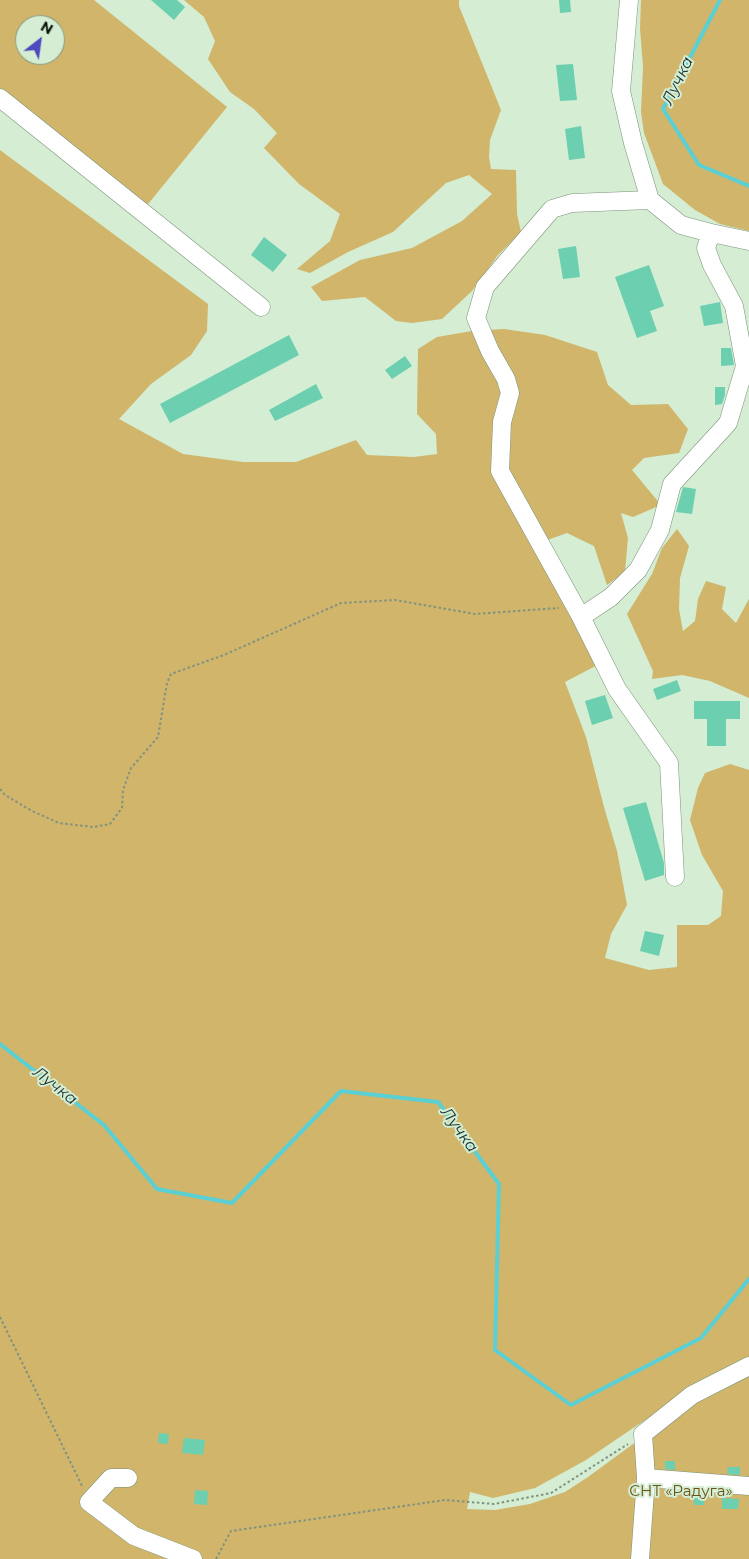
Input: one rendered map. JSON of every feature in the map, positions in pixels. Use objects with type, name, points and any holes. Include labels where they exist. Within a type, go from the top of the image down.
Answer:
[{"type":"street","points":[[629,0],[621,91],[633,143],[650,200],[681,225],[749,241]]},
{"type":"street","points":[[0,98],[261,307]]},
{"type":"street","points":[[650,200],[572,203],[552,209],[485,287],[476,318],[490,351],[506,379],[510,393],[502,422],[500,471],[578,611],[617,688],[670,763],[675,877]]},
{"type":"street","points":[[578,611],[611,598],[638,570],[660,530],[672,484],[728,423],[745,366],[734,306],[712,265],[706,248],[711,233]]},
{"type":"street","points":[[640,1559],[646,1478],[643,1434],[692,1395],[749,1366]]},
{"type":"street","points":[[128,1478],[111,1478],[89,1502],[134,1536],[193,1559]]},
{"type":"street","points":[[646,1478],[749,1486]]},
{"type":"path","points":[[0,788],[5,796],[59,823],[93,827],[110,824],[122,808],[123,790],[131,768],[158,737],[167,684],[171,674],[224,655],[342,604],[394,600],[475,614],[536,610],[578,611]]},
{"type":"path","points":[[0,1316],[89,1502]]},
{"type":"path","points":[[216,1559],[231,1531],[445,1500],[494,1504],[551,1493],[643,1434]]},
{"type":"green space","points":[[0,0],[94,0],[227,107],[144,209],[0,92]]},
{"type":"green space","points":[[184,0],[459,0],[459,6],[501,110],[490,140],[489,157],[491,169],[516,170],[517,214],[521,232],[498,255],[472,291],[442,319],[412,323],[396,321],[365,297],[322,301],[311,287],[360,260],[412,248],[462,221],[492,194],[469,175],[446,183],[393,232],[348,252],[310,273],[297,269],[330,241],[340,214],[299,184],[264,148],[277,133],[254,109],[230,92],[208,59],[215,41],[204,17]]},
{"type":"green space","points":[[641,0],[749,0],[749,231],[720,224],[695,210],[663,184],[644,133],[641,112],[643,67],[640,28]]},
{"type":"green space","name":"СНТ «Радуга»","points":[[0,150],[208,304],[207,331],[191,355],[151,384],[119,419],[183,454],[243,462],[296,462],[356,440],[367,455],[414,457],[437,454],[436,434],[417,414],[418,349],[437,337],[472,331],[504,329],[545,335],[597,352],[608,385],[631,405],[668,404],[688,429],[679,453],[644,458],[632,470],[661,505],[633,517],[621,513],[628,538],[625,572],[607,585],[594,546],[567,533],[539,543],[603,662],[565,682],[586,737],[617,851],[627,905],[611,934],[605,958],[649,970],[677,967],[677,925],[708,925],[721,916],[723,891],[702,855],[690,820],[698,788],[705,773],[730,764],[749,770],[749,1360],[733,1366],[639,1424],[586,1460],[535,1488],[493,1498],[470,1492],[467,1509],[495,1510],[530,1504],[565,1492],[704,1392],[749,1377],[749,1559],[0,1559]]},
{"type":"green space","points":[[677,529],[689,546],[680,578],[679,609],[683,631],[695,621],[698,599],[706,581],[726,587],[722,609],[736,623],[749,599],[749,698],[710,681],[682,675],[652,679],[653,671],[627,614],[652,574],[662,548]]},
{"type":"building","points":[[151,0],[177,0],[185,7],[174,20]]},
{"type":"building","points":[[559,0],[570,0],[571,12],[560,13]]},
{"type":"building","points":[[573,64],[577,100],[560,101],[556,65]]},
{"type":"building","points":[[581,126],[585,158],[569,160],[565,129]]},
{"type":"building","points":[[264,237],[287,255],[273,272],[251,255]]},
{"type":"building","points":[[576,246],[580,277],[563,279],[558,249]]},
{"type":"building","points":[[649,265],[664,306],[650,311],[657,331],[637,338],[615,277]]},
{"type":"building","points":[[720,302],[723,323],[704,326],[700,306]]},
{"type":"building","points":[[289,335],[299,355],[170,423],[160,404]]},
{"type":"building","points":[[721,348],[731,348],[734,365],[721,366]]},
{"type":"building","points":[[405,356],[412,366],[392,379],[385,370]]},
{"type":"building","points":[[316,384],[323,398],[275,421],[269,410]]},
{"type":"building","points":[[715,387],[725,387],[722,404],[715,405]]},
{"type":"building","points":[[683,487],[696,489],[692,514],[676,512]]},
{"type":"building","points":[[677,680],[681,691],[657,700],[653,689]]},
{"type":"building","points":[[605,695],[613,718],[592,725],[585,701]]},
{"type":"building","points":[[694,701],[740,701],[740,719],[726,719],[726,746],[707,746],[707,719],[694,719]]},
{"type":"building","points":[[646,802],[664,863],[664,875],[645,881],[623,808]]},
{"type":"building","points":[[645,931],[664,935],[659,956],[640,951]]},
{"type":"building","points":[[159,1433],[169,1434],[168,1444],[158,1443]]},
{"type":"building","points":[[184,1438],[205,1440],[203,1455],[182,1453]]},
{"type":"building","points":[[665,1461],[675,1461],[675,1470],[665,1469]]},
{"type":"building","points":[[728,1467],[740,1467],[740,1475],[727,1474]]},
{"type":"building","points":[[195,1490],[208,1491],[207,1505],[194,1504]]},
{"type":"building","points":[[694,1496],[704,1496],[704,1505],[694,1505]]},
{"type":"building","points":[[722,1498],[739,1499],[738,1509],[722,1509]]},
{"type":"waterway","name":"Лучка","points":[[720,0],[663,109],[699,165],[749,186]]},
{"type":"waterway","name":"Лучка","points":[[0,1044],[104,1125],[157,1189],[232,1203],[341,1091],[438,1102],[499,1184],[495,1350],[571,1405],[701,1338],[749,1279]]}]
